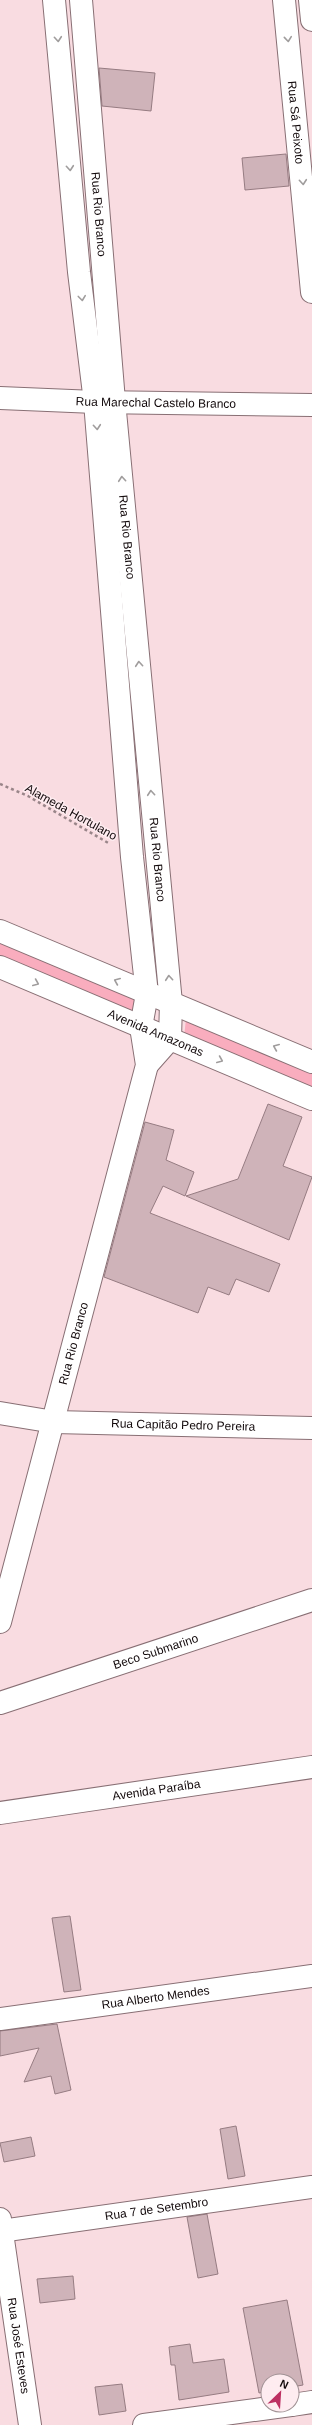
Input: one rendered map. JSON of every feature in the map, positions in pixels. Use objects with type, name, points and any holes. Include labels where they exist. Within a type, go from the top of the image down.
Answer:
[{"type":"street","name":"Rua Rio Branco","points":[[54,0],[79,272],[105,401],[171,1003],[170,1039],[147,1065]]},
{"type":"street","name":"Rua Rio Branco","points":[[0,1622],[4,1590],[54,1422],[147,1065],[141,1027],[147,994],[132,857],[81,0]]},
{"type":"street","name":"Rua Sá Peixoto","points":[[284,0],[312,292]]},
{"type":"street","points":[[310,0],[312,20]]},
{"type":"street","name":"Rua Marechal Castelo Branco","points":[[0,398],[312,405]]},
{"type":"street","points":[[0,931],[312,1062]]},
{"type":"street","name":"Avenida Amazonas","points":[[0,968],[312,1099]]},
{"type":"street","name":"Rua Capitão Pedro Pereira","points":[[0,1412],[54,1422],[312,1428]]},
{"type":"street","name":"Beco Submarino","points":[[0,1703],[312,1600]]},
{"type":"street","name":"Avenida Paraíba","points":[[0,1813],[312,1767]]},
{"type":"street","name":"Rua Alberto Mendes","points":[[0,2019],[312,1976]]},
{"type":"street","name":"Rua 7 de Setembro","points":[[1,2227],[312,2188]]},
{"type":"street","name":"Rua José Esteves","points":[[1,2227],[30,2425]]},
{"type":"street","points":[[300,2404],[312,2402]]},
{"type":"street","points":[[144,2425],[260,2409]]},
{"type":"path","name":"Alameda Hortulano","points":[[0,784],[28,796],[132,857]]},
{"type":"shaded area","points":[[0,940],[136,998],[132,1015],[0,959]]},
{"type":"shaded area","points":[[186,1019],[312,1071],[312,1091],[184,1037]]},
{"type":"building","points":[[99,68],[155,73],[151,111],[102,106]]},
{"type":"building","points":[[286,154],[289,186],[245,190],[242,158]]},
{"type":"building","points":[[268,1104],[302,1117],[283,1166],[312,1177],[289,1240],[186,1196],[238,1179]]},
{"type":"building","points":[[145,1122],[174,1130],[166,1160],[194,1172],[185,1196],[163,1186],[150,1213],[280,1264],[269,1292],[236,1279],[229,1295],[208,1287],[198,1313],[104,1277]]},
{"type":"building","points":[[70,1916],[81,1990],[64,1992],[52,1918]]},
{"type":"building","points":[[57,2024],[71,2090],[55,2094],[51,2076],[24,2082],[39,2048],[0,2056],[0,2031]]},
{"type":"building","points":[[236,2126],[245,2176],[228,2179],[220,2129]]},
{"type":"building","points":[[31,2137],[35,2156],[4,2162],[0,2143]]},
{"type":"building","points":[[207,2214],[218,2274],[198,2278],[187,2217]]},
{"type":"building","points":[[73,2276],[75,2299],[40,2303],[37,2279]]},
{"type":"building","points":[[287,2300],[303,2385],[300,2386],[300,2373],[260,2373],[259,2393],[243,2308]]},
{"type":"building","points":[[190,2344],[193,2363],[224,2359],[229,2392],[179,2400],[175,2365],[171,2365],[169,2347]]},
{"type":"building","points":[[122,2384],[126,2411],[99,2415],[95,2387]]}]
